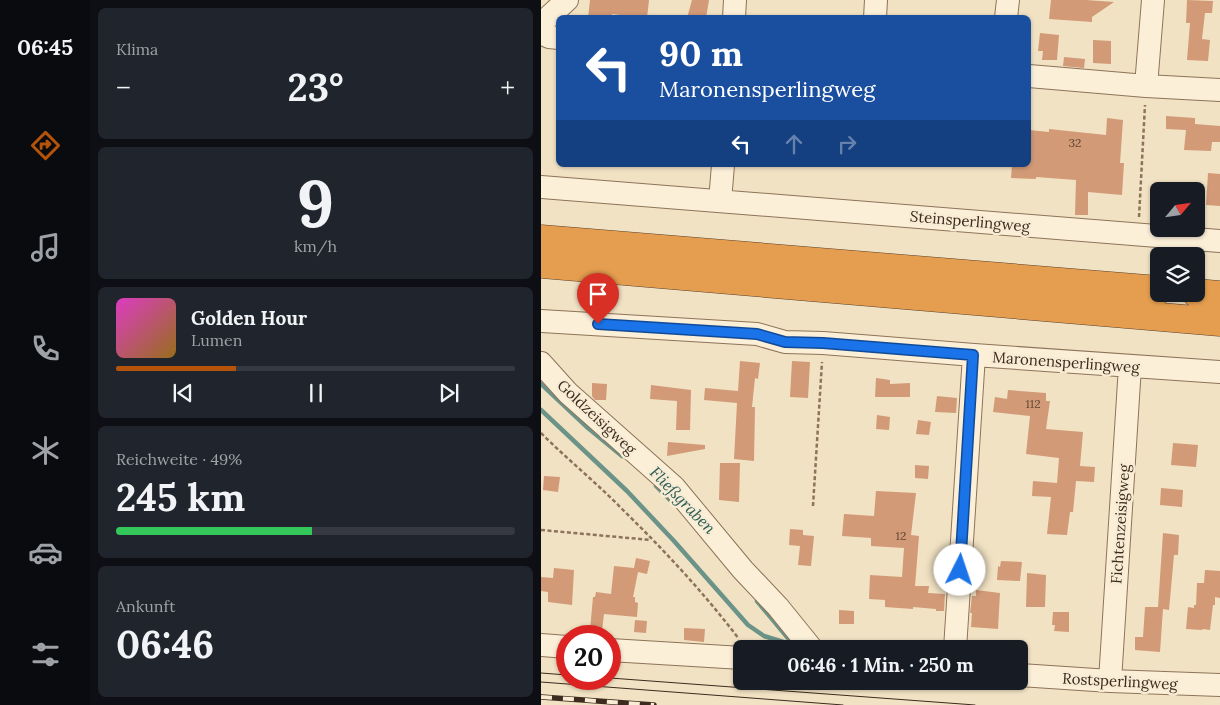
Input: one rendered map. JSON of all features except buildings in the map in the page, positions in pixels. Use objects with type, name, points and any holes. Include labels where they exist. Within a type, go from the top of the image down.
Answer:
[{"type":"highway","points":[[541,239],[1150,289]]},
{"type":"highway","points":[[541,264],[1220,322]]},
{"type":"highway","points":[[1205,294],[1220,295]]},
{"type":"lane","points":[[541,24],[567,0]]},
{"type":"lane","points":[[734,15],[735,0]]},
{"type":"lane","points":[[875,15],[876,0]]},
{"type":"lane","points":[[1006,15],[1008,0]]},
{"type":"lane","points":[[1146,86],[1153,0]]},
{"type":"lane","points":[[541,33],[556,38]]},
{"type":"lane","points":[[1031,76],[1220,90]]},
{"type":"lane","points":[[720,201],[723,167]]},
{"type":"lane","name":"Steinsperlingweg","points":[[541,187],[1220,242]]},
{"type":"lane","name":"Maronensperlingweg","points":[[541,321],[757,334],[785,342],[823,343],[1220,372]]},
{"type":"lane","points":[[956,640],[973,355]]},
{"type":"lane","name":"Goldzeisigweg","points":[[541,363],[568,393],[674,487],[805,640]]},
{"type":"lane","name":"Fichtenzeisigweg","points":[[1110,681],[1130,366]]},
{"type":"lane","points":[[541,645],[556,646]]},
{"type":"lane","points":[[621,650],[733,650]]},
{"type":"lane","name":"Rostsperlingweg","points":[[1028,675],[1110,681],[1220,685]]},
{"type":"path","points":[[1138,235],[1146,86]]},
{"type":"path","points":[[813,506],[823,343]]},
{"type":"path","points":[[541,433],[624,510],[682,570],[721,616],[736,640]]},
{"type":"path","points":[[541,530],[652,540]]},
{"type":"waterway","name":"Fließgraben","points":[[541,384],[588,428],[622,456]]},
{"type":"waterway","name":"Fließgraben","points":[[541,410],[627,491],[748,625],[764,636],[777,640]]},
{"type":"waterway","name":"Fließgraben","points":[[656,486],[672,502]]},
{"type":"waterway","name":"Fließgraben","points":[[757,601],[790,640]]},
{"type":"tram line","points":[[541,673],[556,674]]},
{"type":"tram line","points":[[621,679],[975,705]]},
{"type":"tram line","points":[[541,682],[843,705]]},
{"type":"railway","points":[[541,697],[654,705]]},
{"type":"route","points":[[598,324],[757,334],[785,342],[823,343],[973,355],[960,570]]}]
